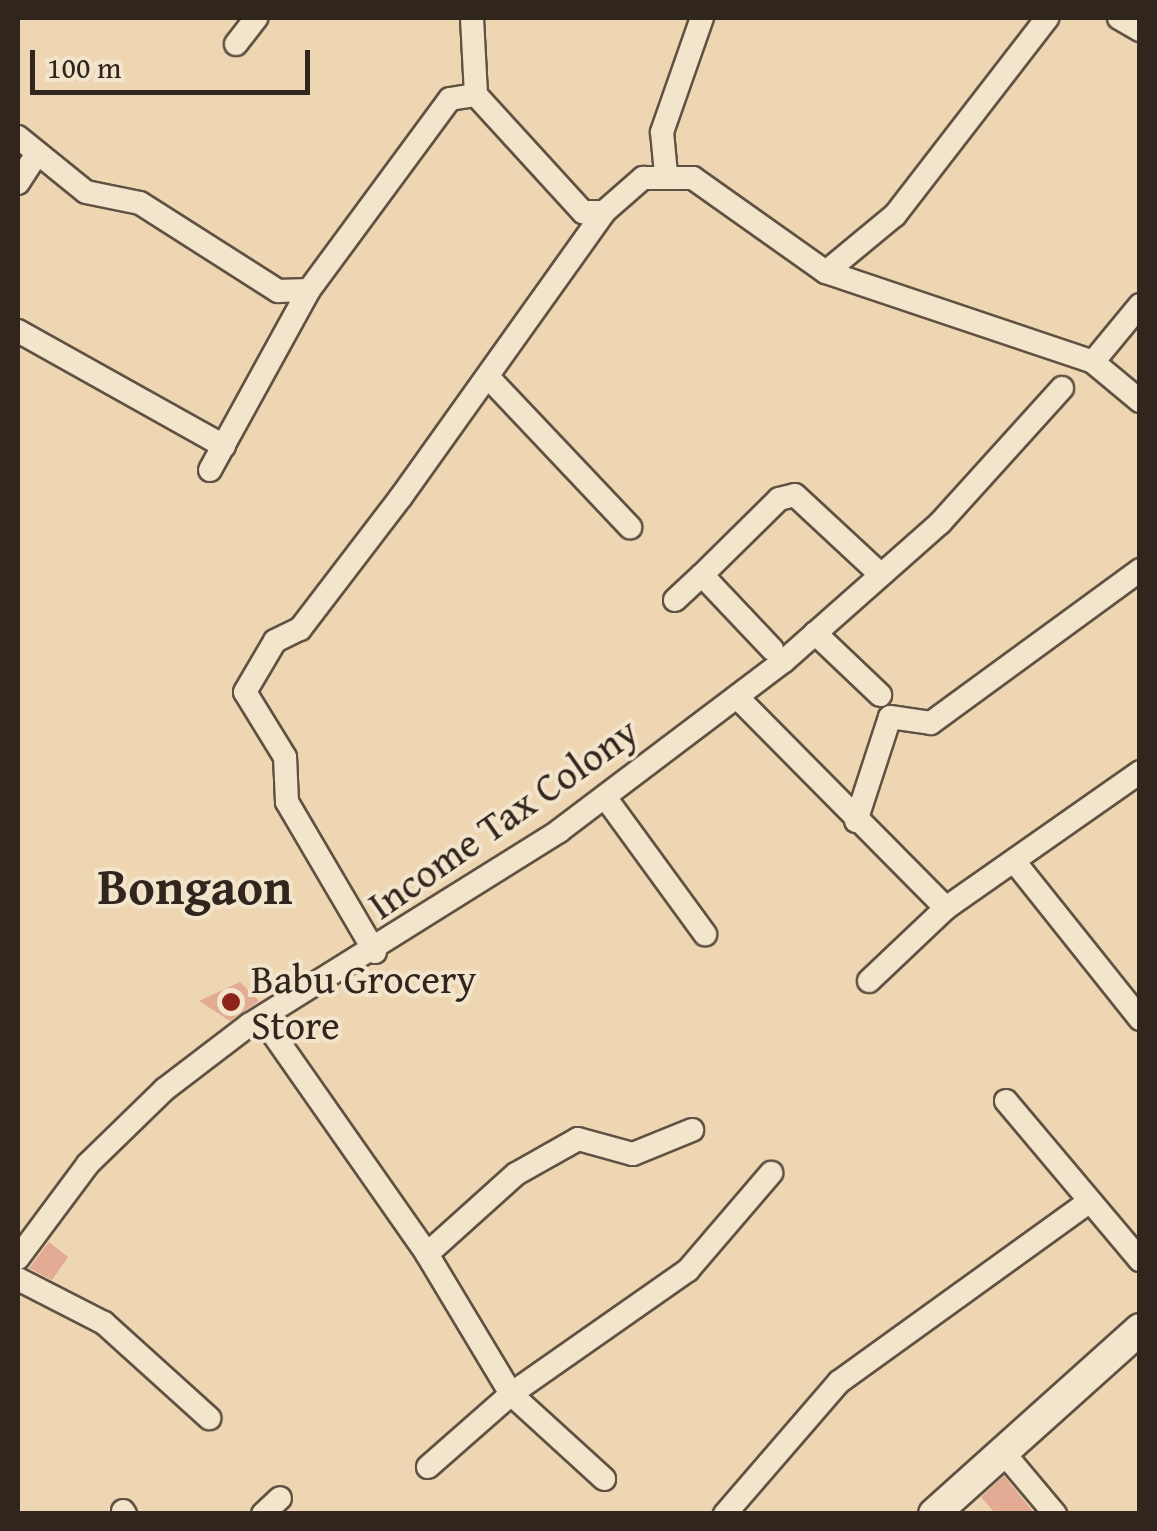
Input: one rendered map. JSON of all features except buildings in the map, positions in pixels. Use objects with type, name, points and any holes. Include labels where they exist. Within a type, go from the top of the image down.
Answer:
[{"type":"street","points":[[236,44],[256,18]]},
{"type":"street","points":[[474,18],[476,95],[583,212],[604,212]]},
{"type":"street","points":[[666,174],[662,132],[702,18]]},
{"type":"street","points":[[826,272],[895,215],[1048,18]]},
{"type":"street","points":[[1120,18],[1140,30]]},
{"type":"street","points":[[210,470],[309,290],[450,100],[476,95]]},
{"type":"street","points":[[18,138],[35,157],[86,192],[140,203],[278,291],[309,290]]},
{"type":"street","points":[[18,183],[35,157]]},
{"type":"street","points":[[375,952],[287,802],[285,757],[245,692],[275,641],[300,629],[488,377],[604,212],[643,178],[666,174],[694,178],[826,272],[1092,362],[1140,401]]},
{"type":"street","points":[[1092,362],[1140,305]]},
{"type":"street","points":[[18,331],[224,446]]},
{"type":"street","points":[[488,377],[630,527]]},
{"type":"street","name":"Income Tax Colony","points":[[18,1258],[88,1164],[166,1089],[262,1018],[375,952],[605,796],[728,704],[880,575],[1062,388]]},
{"type":"street","points":[[675,600],[779,499],[795,494],[880,575]]},
{"type":"street","points":[[856,821],[890,717],[932,722],[1140,570]]},
{"type":"street","points":[[702,575],[772,649]]},
{"type":"street","points":[[816,633],[880,695]]},
{"type":"street","points":[[728,704],[856,821],[906,858],[946,908]]},
{"type":"street","points":[[868,982],[946,908],[1140,772]]},
{"type":"street","points":[[605,796],[705,934]]},
{"type":"street","points":[[1014,861],[1140,1019]]},
{"type":"street","points":[[262,1018],[427,1254],[511,1394],[604,1479]]},
{"type":"street","points":[[1006,1101],[1140,1260]]},
{"type":"street","points":[[427,1254],[516,1174],[578,1138],[633,1154],[692,1130]]},
{"type":"street","points":[[428,1467],[511,1394],[688,1270],[772,1172]]},
{"type":"street","points":[[726,1514],[839,1382],[1090,1201]]},
{"type":"street","points":[[18,1279],[104,1323],[210,1418]]},
{"type":"street","points":[[934,1514],[1140,1329]]},
{"type":"street","points":[[1003,1452],[1055,1514]]},
{"type":"place","name":"Babu Grocery Store","points":[[231,1002]]},
{"type":"district","name":"Bongaon","points":[[195,886]]}]
